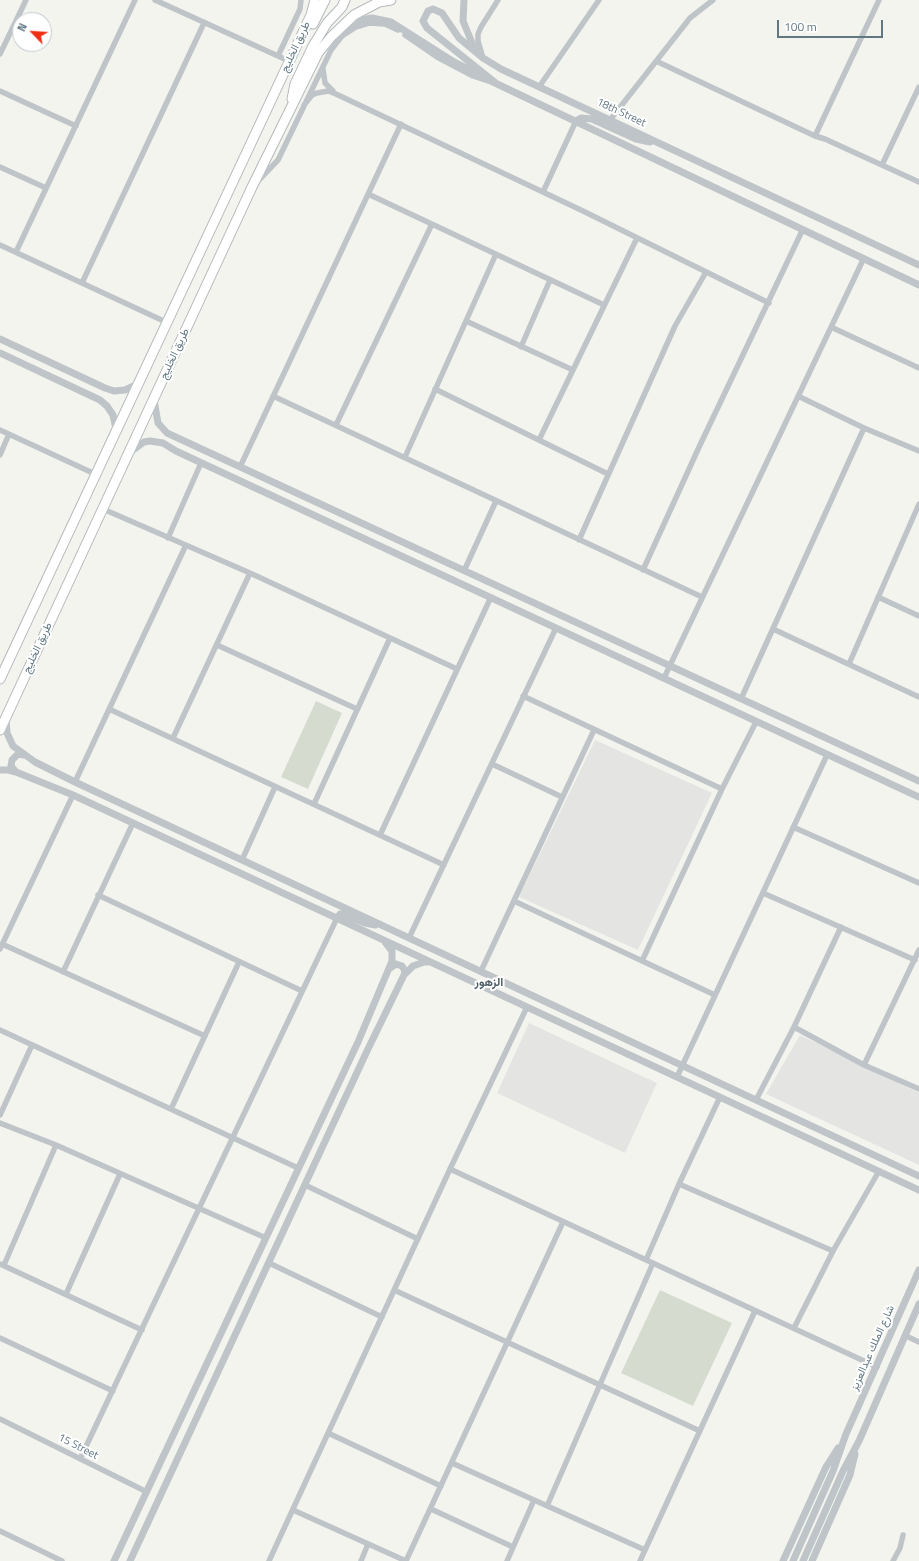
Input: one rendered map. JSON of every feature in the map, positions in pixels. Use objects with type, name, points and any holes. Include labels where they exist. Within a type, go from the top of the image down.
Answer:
[{"type":"main road","name":"طريق الخليج","points":[[0,679],[311,16],[315,0]]},
{"type":"main road","points":[[289,61],[306,39],[325,0]]},
{"type":"main road","points":[[289,112],[295,84],[313,46],[327,23],[342,7],[345,0]]},
{"type":"main road","name":"طريق الخليج","points":[[0,730],[252,187],[318,53],[331,37],[354,15],[379,2],[391,0]]},
{"type":"street","points":[[0,54],[26,0]]},
{"type":"street","points":[[16,252],[135,0]]},
{"type":"street","points":[[155,0],[289,61]]},
{"type":"street","points":[[278,56],[300,9],[301,0]]},
{"type":"street","points":[[464,0],[463,21],[476,52]]},
{"type":"street","points":[[483,58],[478,42],[478,34],[480,27],[498,0]]},
{"type":"street","points":[[539,87],[598,0]]},
{"type":"street","points":[[815,136],[879,0]]},
{"type":"street","points":[[610,120],[690,18],[711,1]]},
{"type":"street","name":"18th Street","points":[[497,84],[427,28],[423,20],[428,11],[433,9],[442,13],[459,38],[483,58],[501,69],[919,265]]},
{"type":"street","points":[[331,37],[360,20],[372,18],[391,22],[454,62],[497,84],[802,231],[919,285]]},
{"type":"street","points":[[82,283],[204,23]]},
{"type":"street","points":[[252,187],[278,160],[331,50],[342,36],[356,27],[369,23],[377,23],[385,24],[400,30],[437,57],[473,76],[497,84]]},
{"type":"street","points":[[656,61],[815,136],[825,139],[919,182]]},
{"type":"street","points":[[324,65],[323,76],[325,83],[336,94]]},
{"type":"street","points":[[882,165],[919,87]]},
{"type":"street","points":[[304,105],[312,95],[317,92],[328,91],[336,94],[544,192],[769,302]]},
{"type":"street","points":[[0,92],[76,126]]},
{"type":"street","points":[[544,192],[576,121],[581,118],[592,119],[636,139],[663,146]]},
{"type":"street","points":[[240,467],[401,124]]},
{"type":"street","points":[[0,167],[46,188]]},
{"type":"street","points":[[368,194],[604,305]]},
{"type":"street","points":[[336,425],[432,224]]},
{"type":"street","points":[[643,570],[700,445],[802,231]]},
{"type":"street","points":[[539,440],[636,238]]},
{"type":"street","points":[[0,245],[168,322]]},
{"type":"street","points":[[405,457],[496,254]]},
{"type":"street","points":[[664,678],[863,260]]},
{"type":"street","points":[[579,540],[675,326],[706,272]]},
{"type":"street","points":[[521,346],[550,280]]},
{"type":"street","points":[[466,322],[573,370]]},
{"type":"street","points":[[831,326],[919,368]]},
{"type":"street","points":[[0,339],[105,388],[125,390],[138,384]]},
{"type":"street","points":[[0,353],[100,400],[108,406],[113,415],[116,429]]},
{"type":"street","points":[[435,389],[608,474]]},
{"type":"street","points":[[273,396],[702,597]]},
{"type":"street","points":[[798,396],[864,428],[919,452]]},
{"type":"street","points":[[154,400],[156,417],[161,428],[167,433],[919,781]]},
{"type":"street","points":[[740,699],[864,428]]},
{"type":"street","points":[[0,430],[95,474]]},
{"type":"street","points":[[0,455],[9,434]]},
{"type":"street","points":[[129,453],[144,442],[150,441],[163,443],[186,456],[919,797]]},
{"type":"street","points":[[186,456],[191,449],[198,447]]},
{"type":"street","points":[[168,538],[201,463]]},
{"type":"street","points":[[464,571],[496,501]]},
{"type":"street","points":[[849,664],[919,504]]},
{"type":"street","points":[[103,508],[250,573],[457,669]]},
{"type":"street","points":[[75,782],[186,544]]},
{"type":"street","points":[[174,738],[250,573]]},
{"type":"street","points":[[380,835],[491,597]]},
{"type":"street","points":[[878,597],[919,616]]},
{"type":"street","points":[[409,938],[556,628]]},
{"type":"street","points":[[773,629],[919,697]]},
{"type":"street","points":[[314,804],[390,638]]},
{"type":"street","points":[[217,645],[357,710]]},
{"type":"street","points":[[523,696],[722,789]]},
{"type":"street","points":[[109,708],[444,865]]},
{"type":"street","points":[[7,714],[6,726],[8,738],[14,746],[24,754],[75,782],[919,1176]]},
{"type":"street","points":[[642,961],[722,789],[756,722]]},
{"type":"street","points":[[481,972],[594,730]]},
{"type":"street","points":[[16,772],[11,766],[12,760],[18,754],[24,754]]},
{"type":"street","points":[[677,1077],[826,755]]},
{"type":"street","points":[[492,764],[562,797]]},
{"type":"street","points":[[0,770],[16,772],[73,795],[919,1190]]},
{"type":"street","points":[[242,860],[275,787]]},
{"type":"street","points":[[73,795],[1,946],[63,972],[205,1036]]},
{"type":"street","points":[[63,972],[132,823]]},
{"type":"street","points":[[793,827],[919,883]]},
{"type":"street","points":[[763,893],[915,960]]},
{"type":"street","points":[[98,895],[302,991]]},
{"type":"street","points":[[514,901],[715,995]]},
{"type":"street","points":[[80,1459],[337,918],[340,914],[343,914],[365,923],[387,928]]},
{"type":"street","points":[[756,1100],[794,1027],[841,928]]},
{"type":"street","points":[[114,1561],[358,1042],[390,968],[392,951],[383,940]]},
{"type":"street","points":[[864,1065],[919,950]]},
{"type":"street","points":[[171,1109],[239,962]]},
{"type":"street","points":[[130,1561],[404,976],[409,969],[418,963],[431,962]]},
{"type":"street","points":[[390,968],[396,964],[402,966],[405,971],[404,976]]},
{"type":"street","points":[[269,1561],[450,1169],[528,1007]]},
{"type":"street","points":[[794,1027],[864,1065],[919,1089]]},
{"type":"street","points":[[0,1030],[298,1168]]},
{"type":"street","points":[[0,1115],[32,1045]]},
{"type":"street","points":[[646,1260],[679,1184],[720,1097]]},
{"type":"street","points":[[0,1123],[56,1145],[266,1238]]},
{"type":"street","points":[[56,1145],[2,1264],[142,1330]]},
{"type":"street","points":[[450,1169],[877,1367]]},
{"type":"street","points":[[794,1328],[833,1250],[879,1171]]},
{"type":"street","points":[[66,1294],[120,1174]]},
{"type":"street","points":[[679,1184],[833,1250]]},
{"type":"street","points":[[305,1185],[418,1239]]},
{"type":"street","points":[[293,1510],[406,1561],[563,1222]]},
{"type":"street","points":[[269,1263],[382,1317]]},
{"type":"street","points":[[547,1506],[653,1263]]},
{"type":"street","name":"شارع الملك عبدالعزيز","points":[[793,1561],[833,1471],[846,1434],[919,1270]]},
{"type":"street","points":[[394,1290],[700,1431]]},
{"type":"street","points":[[803,1561],[843,1471],[859,1441],[919,1304]]},
{"type":"street","points":[[640,1561],[755,1310]]},
{"type":"street","points":[[906,1336],[919,1342]]},
{"type":"street","points":[[0,1338],[112,1391]]},
{"type":"street","name":"15 Street","points":[[1,1421],[147,1492]]},
{"type":"street","points":[[328,1433],[441,1486]]},
{"type":"street","name":"شارع الملك عبدالعزيز","points":[[783,1561],[826,1467],[846,1434]]},
{"type":"street","points":[[812,1561],[850,1475],[859,1441]]},
{"type":"street","points":[[452,1462],[645,1550]]},
{"type":"street","points":[[506,1561],[534,1500]]},
{"type":"street","points":[[431,1509],[513,1546]]},
{"type":"street","points":[[0,1530],[62,1561]]},
{"type":"street","points":[[893,1561],[900,1548],[903,1534]]},
{"type":"street","points":[[360,1561],[368,1544]]},
{"type":"shaded area","points":[[316,701],[342,713],[308,789],[281,777]]},
{"type":"shaded area","points":[[595,740],[712,793],[638,950],[519,897]]},
{"type":"shaded area","points":[[529,1023],[657,1083],[625,1153],[497,1093]]},
{"type":"shaded area","points":[[800,1035],[919,1093],[919,1165],[766,1094]]},
{"type":"shaded area","points":[[660,1290],[732,1323],[693,1406],[621,1373]]},
{"type":"district","name":"الزهور","points":[[489,983]]}]
